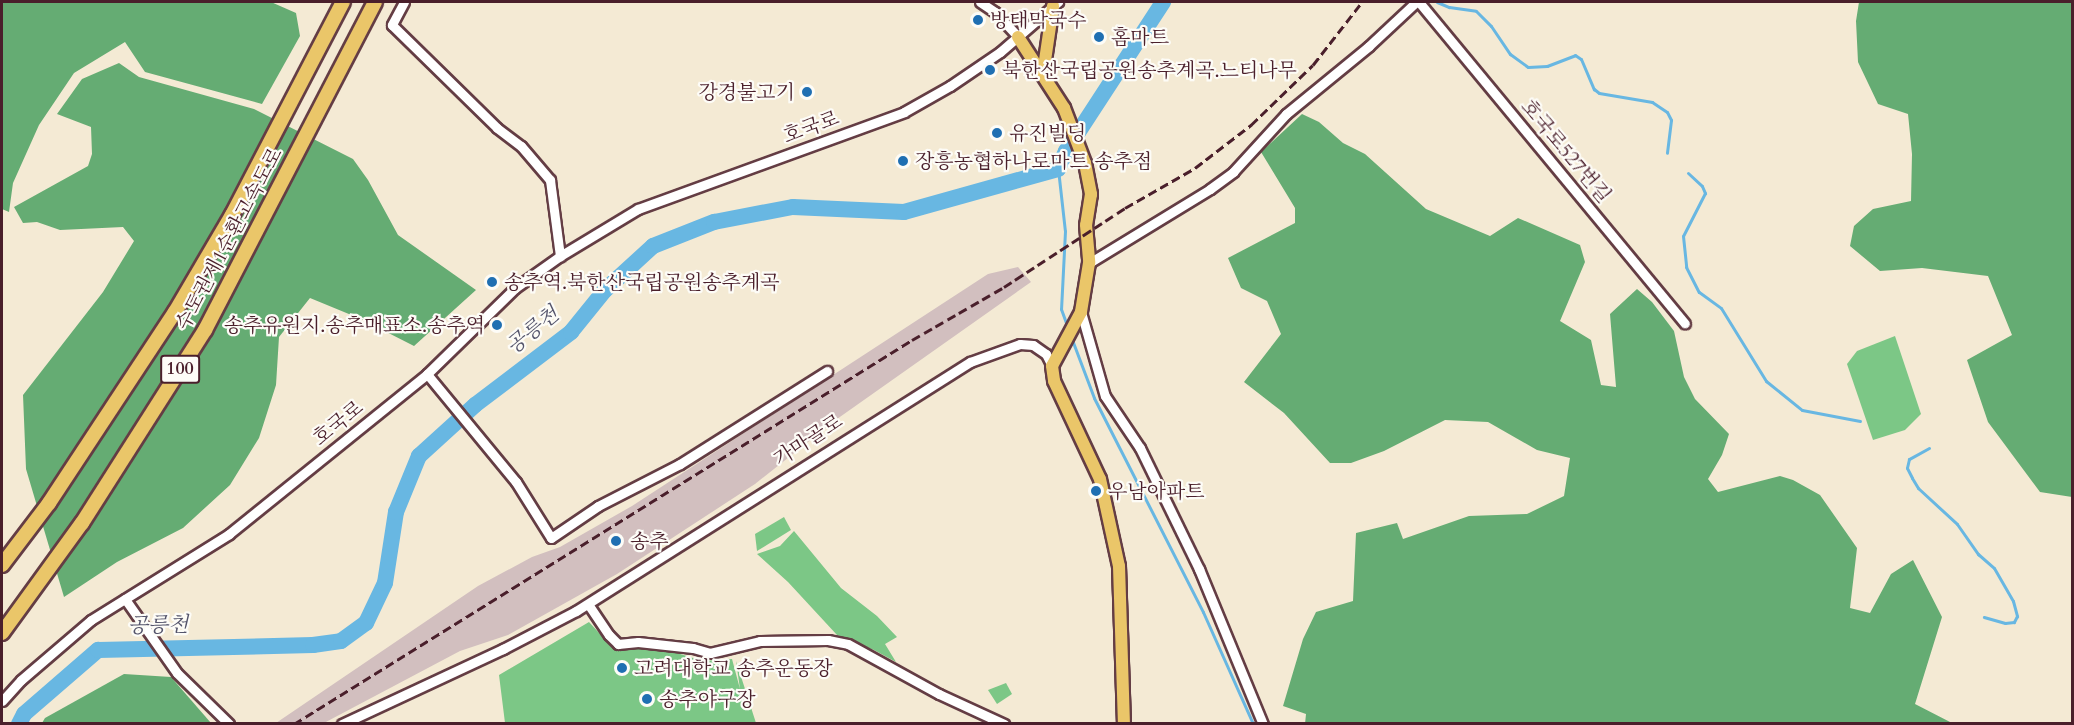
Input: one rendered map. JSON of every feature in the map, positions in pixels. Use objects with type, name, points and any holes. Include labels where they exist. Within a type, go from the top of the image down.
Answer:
[{"type":"highway","name":"수도권제1순환고속도로","points":[[3,563],[49,503],[175,312],[232,215],[343,2]]},
{"type":"highway","name":"수도권제1순환고속도로","points":[[2,633],[36,588],[146,428],[205,330],[375,2]]},
{"type":"main road","points":[[1044,74],[1055,4]]},
{"type":"main road","points":[[1018,37],[1064,108],[1085,164],[1091,194],[1086,225],[1089,263],[1081,312],[1055,363]]},
{"type":"main road","name":"가마골로","points":[[1055,363],[1054,381],[1100,480],[1119,566],[1124,723]]},
{"type":"street","points":[[404,2],[392,25],[497,128],[521,146],[550,180],[560,256]]},
{"type":"street","points":[[980,2],[995,12],[1018,37]]},
{"type":"street","points":[[1089,263],[1210,189],[1233,172],[1286,114],[1369,46],[1417,2]]},
{"type":"street","name":"호국로527번길","points":[[1417,2],[1685,323]]},
{"type":"street","name":"호국로","points":[[2,701],[21,680],[91,620],[229,534],[427,374],[515,288],[560,256],[638,209],[904,112],[950,86],[1018,37],[1055,4]]},
{"type":"street","points":[[1081,312],[1105,396],[1140,448],[1199,568],[1263,723]]},
{"type":"street","name":"가마골로","points":[[342,723],[451,674],[588,604],[970,362],[1020,344],[1033,345],[1055,363]]},
{"type":"street","points":[[427,374],[516,482],[551,538],[598,506],[680,464],[827,371]]},
{"type":"street","points":[[125,599],[177,673],[229,723]]},
{"type":"street","points":[[588,604],[618,644],[638,642],[693,648],[710,653],[760,641],[828,640],[848,644],[939,694],[1004,723]]},
{"type":"shaded area","points":[[1018,267],[1031,282],[837,419],[755,484],[617,574],[508,635],[460,651],[324,723],[276,723],[478,586],[532,557],[560,547],[632,506],[988,274]]},
{"type":"green space","points":[[2,2],[271,2],[296,13],[300,36],[262,104],[145,72],[125,42],[74,73],[39,125],[13,183],[9,212],[2,209]]},
{"type":"green space","points":[[1859,2],[2072,2],[2072,497],[2040,492],[1988,422],[1967,360],[2012,335],[1988,276],[1922,268],[1880,271],[1850,246],[1854,226],[1873,209],[1911,201],[1912,154],[1908,114],[1878,104],[1858,62],[1856,21]]},
{"type":"green space","points":[[119,63],[139,77],[254,109],[353,159],[368,180],[398,235],[476,290],[414,346],[361,319],[310,298],[279,337],[276,385],[259,438],[230,485],[183,528],[117,562],[64,597],[26,469],[23,395],[103,292],[134,241],[123,227],[60,230],[37,222],[23,223],[14,207],[88,166],[92,154],[91,127],[57,114],[82,79]]},
{"type":"green space","points":[[1302,114],[1319,122],[1343,143],[1365,154],[1426,209],[1490,236],[1518,218],[1580,245],[1585,262],[1560,321],[1591,340],[1601,385],[1616,387],[1610,314],[1637,289],[1652,302],[1674,331],[1684,377],[1695,399],[1729,434],[1722,455],[1708,479],[1718,492],[1780,476],[1793,480],[1820,495],[1857,548],[1850,608],[1870,613],[1891,574],[1913,560],[1942,617],[1915,704],[1952,723],[1305,724],[1306,714],[1283,706],[1303,639],[1316,612],[1353,601],[1356,533],[1397,523],[1403,539],[1469,516],[1527,514],[1564,496],[1570,458],[1537,450],[1488,422],[1445,420],[1384,451],[1351,463],[1330,463],[1284,413],[1244,382],[1281,334],[1267,301],[1241,288],[1228,258],[1295,223],[1295,208],[1261,152]]},
{"type":"green space","points":[[1895,336],[1921,414],[1905,430],[1873,440],[1847,364],[1857,351]]},
{"type":"green space","points":[[784,517],[791,530],[757,551],[755,534]]},
{"type":"green space","points":[[794,531],[841,588],[877,616],[897,637],[885,644],[896,662],[837,635],[788,582],[757,554],[780,546]]},
{"type":"green space","name":"고려대학교 송추운동장","points":[[589,622],[613,648],[635,647],[677,653],[703,661],[732,659],[740,689],[736,661],[756,723],[505,723],[499,675]]},
{"type":"green space","points":[[124,674],[171,677],[211,723],[42,723],[45,718]]},
{"type":"green space","points":[[1006,683],[1012,694],[997,704],[988,690]]},
{"type":"waterway","name":"공릉천","points":[[19,724],[24,714],[98,650],[313,645],[341,641],[366,623],[385,583],[396,512],[419,456],[475,405],[571,332],[605,290],[653,246],[714,222],[793,207],[904,212],[1058,169],[1066,151],[1163,2]]},
{"type":"waterway","points":[[1437,2],[1449,7],[1476,11],[1491,26],[1510,54],[1528,67],[1547,66],[1575,55],[1581,59],[1594,89],[1599,93],[1652,102],[1667,112],[1671,120],[1667,153]]},
{"type":"waterway","points":[[1058,169],[1065,231],[1061,309],[1068,328]]},
{"type":"waterway","points":[[1688,173],[1702,186],[1705,193],[1683,236],[1686,267],[1699,292],[1721,308],[1766,381],[1802,410],[1860,421]]},
{"type":"waterway","points":[[1071,337],[1094,398],[1203,612],[1253,724]]},
{"type":"waterway","points":[[1929,448],[1909,459],[1907,468],[1912,478],[1918,488],[1957,524],[1978,554],[1994,568],[2013,601],[2017,616],[2014,622],[2005,623],[1984,617]]},
{"type":"railway","points":[[294,724],[912,340],[1004,287],[1125,208],[1195,168],[1251,125],[1313,65],[1362,2]]},
{"type":"place","name":"방태막국수","points":[[978,20]]},
{"type":"place","name":"홈마트","points":[[1099,37]]},
{"type":"place","name":"북한산국립공원송추계곡.느티나무","points":[[990,70]]},
{"type":"place","name":"강경불고기","points":[[807,92]]},
{"type":"place","name":"유진빌딩","points":[[997,133]]},
{"type":"place","name":"장흥농협하나로마트 송추점","points":[[903,161]]},
{"type":"place","name":"송추역.북한산국립공원송추계곡","points":[[492,282]]},
{"type":"place","name":"송추유원지.송추매표소.송추역","points":[[497,325]]},
{"type":"place","name":"우남아파트","points":[[1096,491]]},
{"type":"place","name":"송추","points":[[616,541]]},
{"type":"place","name":"고려대학교 송추운동장","points":[[622,668]]},
{"type":"place","name":"송추야구장","points":[[647,699]]}]
